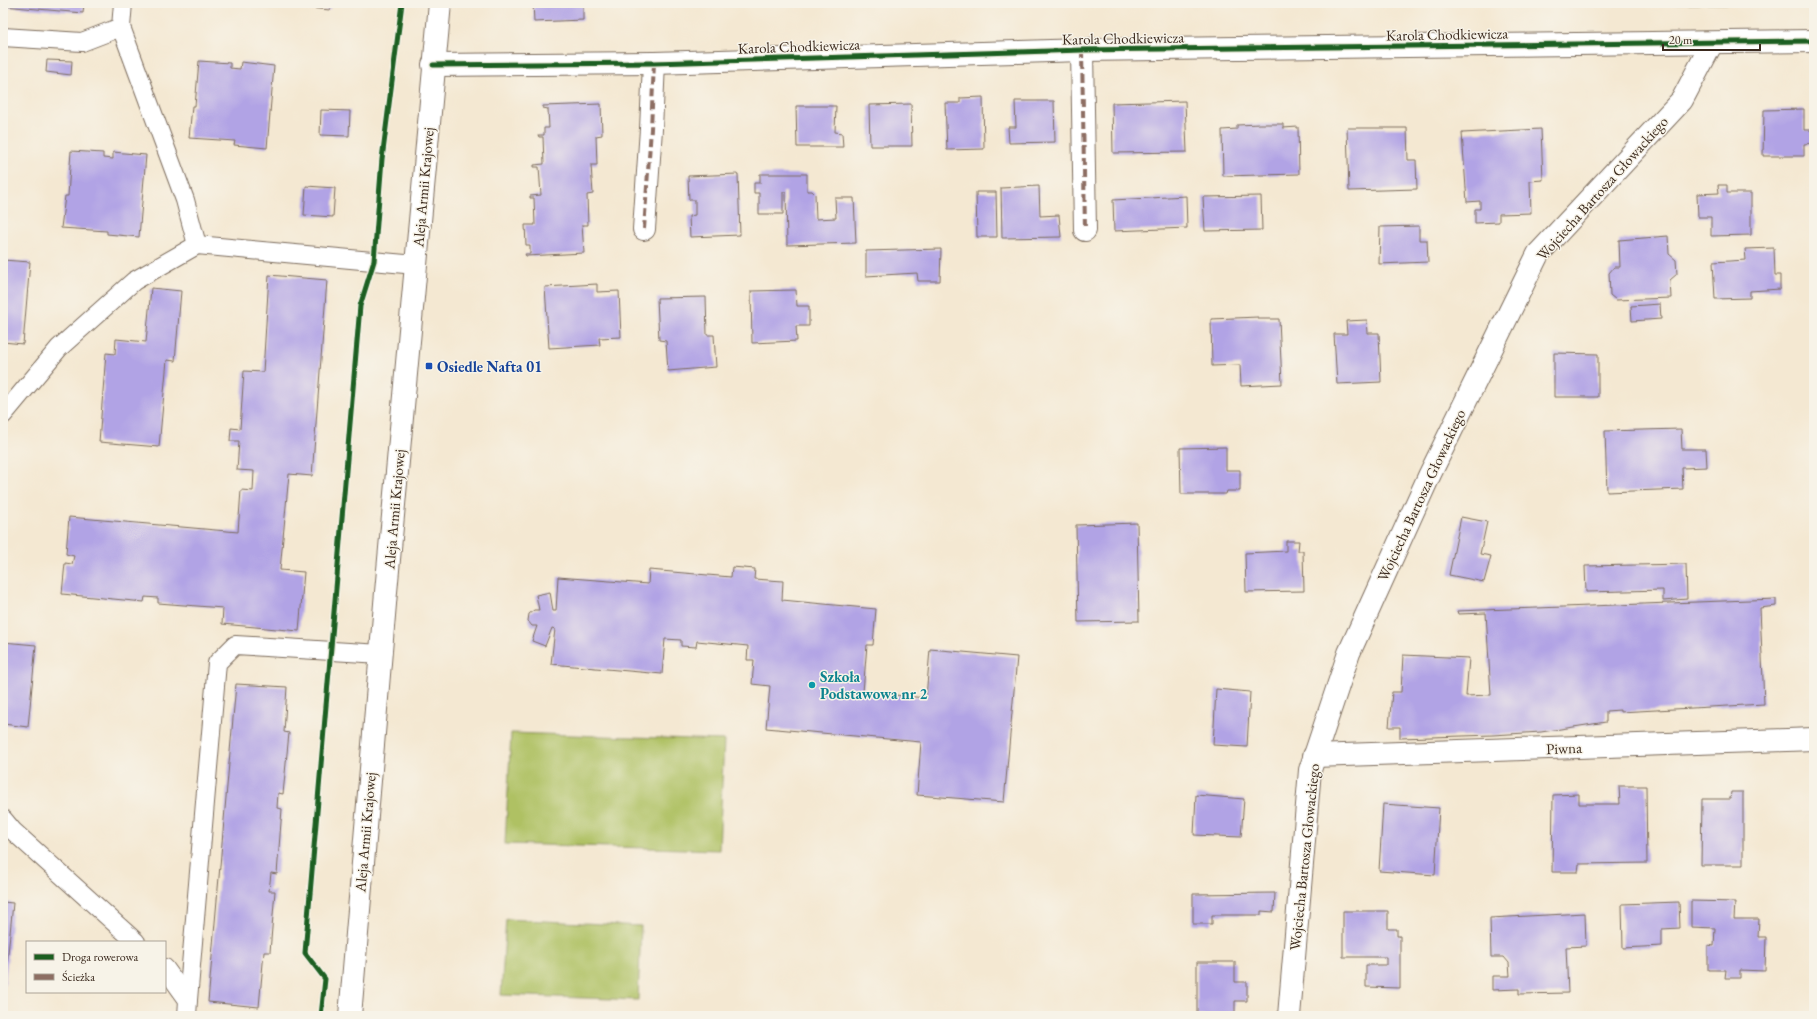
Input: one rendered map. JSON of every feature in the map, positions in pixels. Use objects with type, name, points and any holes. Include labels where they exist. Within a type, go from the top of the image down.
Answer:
[{"type":"street","name":"Aleja Armii Krajowej","points":[[350,1016],[440,3]]},
{"type":"street","name":"Karola Chodkiewicza","points":[[434,65],[654,63],[1082,50],[1814,41]]},
{"type":"street","name":"Wojciecha Bartosza Głowackiego","points":[[1289,1016],[1310,770],[1349,653],[1430,474],[1538,254],[1682,100],[1712,43]]},
{"type":"street","points":[[1082,50],[1085,230]]},
{"type":"street","points":[[644,228],[654,63]]},
{"type":"street","name":"Piwna","points":[[1314,756],[1814,739]]},
{"type":"lane","points":[[123,3],[121,27],[185,200],[196,245]]},
{"type":"lane","points":[[3,37],[82,42],[121,27]]},
{"type":"lane","points":[[3,415],[58,348],[134,281],[196,245],[416,265]]},
{"type":"lane","points":[[188,1008],[217,663],[235,645],[381,654]]},
{"type":"lane","points":[[3,819],[13,831],[135,941]]},
{"type":"lane","points":[[166,970],[188,1008]]},
{"type":"green space","points":[[1545,3],[1758,3],[1547,5]]},
{"type":"green space","points":[[511,733],[724,740],[719,850],[505,844]]},
{"type":"green space","points":[[506,919],[641,926],[638,1000],[501,995]]},
{"type":"building","points":[[3,3],[84,3],[83,13],[3,6]]},
{"type":"building","points":[[259,3],[330,3],[330,10]]},
{"type":"building","points":[[533,3],[583,3],[583,20],[534,22]]},
{"type":"building","points":[[916,3],[966,3],[966,4],[916,6]]},
{"type":"building","points":[[47,60],[72,61],[71,75],[46,72]]},
{"type":"building","points":[[199,61],[230,63],[230,68],[240,69],[241,62],[274,66],[267,148],[234,145],[235,141],[189,138],[192,106],[195,106]]},
{"type":"building","points":[[983,97],[984,149],[947,150],[945,103],[960,103],[960,98]]},
{"type":"building","points":[[1015,101],[1054,101],[1055,142],[1009,143],[1008,127],[1016,127]]},
{"type":"building","points":[[1185,101],[1187,152],[1113,153],[1112,103]]},
{"type":"building","points":[[601,104],[602,135],[596,136],[597,165],[591,165],[593,194],[587,195],[588,225],[582,225],[584,253],[526,256],[525,254],[530,254],[530,245],[526,245],[525,225],[535,225],[534,198],[530,198],[530,196],[541,195],[539,167],[534,167],[534,165],[544,164],[543,137],[539,137],[538,135],[544,135],[544,128],[549,128],[548,109],[543,108],[543,106]]},
{"type":"building","points":[[911,104],[912,146],[870,146],[869,105]]},
{"type":"building","points":[[796,106],[836,106],[835,132],[842,133],[843,147],[797,147]]},
{"type":"building","points":[[1804,109],[1804,130],[1814,130],[1814,143],[1804,144],[1804,156],[1763,156],[1764,110]]},
{"type":"building","points":[[321,110],[350,111],[349,136],[320,135]]},
{"type":"building","points":[[1283,124],[1283,128],[1298,127],[1299,174],[1223,176],[1222,130],[1237,129],[1237,125]]},
{"type":"building","points":[[1347,128],[1407,128],[1408,160],[1416,160],[1417,189],[1349,191]]},
{"type":"building","points":[[1541,129],[1543,180],[1530,181],[1531,213],[1499,214],[1499,222],[1475,223],[1475,209],[1480,209],[1480,201],[1467,202],[1462,133]]},
{"type":"building","points":[[71,151],[103,153],[103,158],[113,159],[113,152],[146,155],[139,237],[107,234],[107,231],[61,228],[65,196],[68,196]]},
{"type":"building","points":[[738,174],[740,235],[690,237],[689,216],[695,215],[695,200],[689,200],[688,176]]},
{"type":"building","points":[[760,174],[807,174],[807,191],[812,191],[815,194],[816,219],[836,218],[835,198],[854,198],[856,243],[787,245],[786,192],[783,192],[783,214],[759,214],[759,193],[754,193],[754,183],[760,183]]},
{"type":"building","points":[[1718,185],[1727,185],[1727,193],[1751,193],[1751,235],[1711,236],[1711,217],[1698,217],[1697,194],[1719,193]]},
{"type":"building","points":[[306,186],[335,188],[333,217],[304,215]]},
{"type":"building","points":[[1039,186],[1040,216],[1059,215],[1061,237],[1002,238],[1001,188]]},
{"type":"building","points":[[976,192],[996,192],[997,237],[977,237]]},
{"type":"building","points":[[1186,196],[1187,228],[1114,231],[1113,200]]},
{"type":"building","points":[[1261,196],[1262,230],[1205,231],[1203,197]]},
{"type":"building","points":[[1419,226],[1419,240],[1427,240],[1428,262],[1379,264],[1380,227]]},
{"type":"building","points":[[1668,236],[1669,254],[1676,260],[1677,274],[1670,280],[1671,298],[1616,300],[1610,295],[1609,273],[1614,267],[1620,267],[1619,240]]},
{"type":"building","points":[[1774,248],[1775,275],[1780,275],[1780,289],[1750,291],[1750,298],[1715,299],[1713,262],[1746,260],[1745,249]]},
{"type":"building","points":[[941,249],[940,281],[918,281],[917,273],[866,276],[866,251]]},
{"type":"building","points":[[3,260],[30,262],[23,344],[3,342]]},
{"type":"building","points":[[269,275],[327,280],[312,476],[289,474],[280,570],[304,572],[299,631],[222,624],[223,608],[158,603],[158,598],[145,597],[144,602],[62,594],[65,563],[72,564],[74,556],[66,554],[69,517],[238,532],[241,490],[253,491],[254,471],[237,470],[239,441],[230,441],[231,428],[240,429],[244,371],[263,372]]},
{"type":"building","points":[[597,284],[597,292],[619,291],[621,337],[599,338],[600,345],[549,348],[545,287]]},
{"type":"building","points":[[151,288],[181,291],[175,361],[167,360],[159,447],[99,442],[106,353],[115,354],[116,339],[146,342]]},
{"type":"building","points":[[796,290],[797,306],[809,306],[809,326],[796,326],[797,341],[752,343],[751,291]]},
{"type":"building","points":[[706,297],[707,335],[714,335],[716,367],[668,371],[666,341],[659,340],[657,298]]},
{"type":"building","points":[[1660,304],[1661,319],[1632,321],[1631,306]]},
{"type":"building","points":[[1258,317],[1258,319],[1279,319],[1282,384],[1241,386],[1240,365],[1212,366],[1211,319]]},
{"type":"building","points":[[1367,320],[1368,333],[1379,333],[1381,382],[1337,384],[1334,334],[1347,334],[1346,321]]},
{"type":"building","points":[[1554,353],[1598,354],[1598,397],[1554,397]]},
{"type":"building","points":[[1681,429],[1682,449],[1706,449],[1707,467],[1682,468],[1683,489],[1607,492],[1605,431]]},
{"type":"building","points":[[1226,447],[1226,470],[1240,470],[1240,491],[1227,491],[1226,494],[1181,494],[1180,448]]},
{"type":"building","points":[[1461,517],[1487,522],[1480,554],[1491,556],[1484,582],[1449,575]]},
{"type":"building","points":[[1137,523],[1139,621],[1078,622],[1076,525]]},
{"type":"building","points":[[1286,541],[1299,541],[1298,551],[1303,551],[1304,591],[1246,592],[1245,553],[1286,551]]},
{"type":"building","points":[[1686,564],[1687,599],[1663,601],[1663,590],[1586,592],[1585,566]]},
{"type":"building","name":"Szkoła Podstawowa nr 2","points":[[732,567],[755,569],[754,579],[783,581],[782,600],[876,609],[873,645],[867,645],[863,692],[926,698],[930,649],[1017,657],[1004,802],[917,795],[921,742],[766,728],[770,686],[752,684],[754,660],[747,660],[748,646],[697,641],[696,647],[681,646],[681,640],[665,639],[662,674],[551,664],[555,629],[552,628],[545,646],[532,641],[537,626],[532,626],[528,621],[529,614],[534,610],[539,610],[536,595],[550,592],[553,611],[556,611],[558,577],[648,584],[649,570],[731,577]]},
{"type":"building","points":[[1776,599],[1776,606],[1760,608],[1764,704],[1620,712],[1620,710],[1606,711],[1606,722],[1541,732],[1493,735],[1400,738],[1400,727],[1389,727],[1392,692],[1401,692],[1403,655],[1469,658],[1466,696],[1491,695],[1486,613],[1458,614],[1457,611]]},
{"type":"building","points":[[3,642],[36,645],[28,727],[3,724]]},
{"type":"building","points":[[236,684],[287,687],[284,732],[289,733],[283,794],[278,793],[277,808],[282,809],[277,874],[271,873],[269,891],[275,891],[270,952],[264,952],[259,1007],[208,1002]]},
{"type":"building","points":[[1216,689],[1250,692],[1247,747],[1213,745]]},
{"type":"building","points":[[1619,786],[1646,786],[1647,863],[1579,864],[1578,872],[1552,872],[1553,795],[1579,794],[1579,804],[1620,804]]},
{"type":"building","points":[[1731,792],[1743,792],[1743,865],[1701,865],[1702,799],[1730,799]]},
{"type":"building","points":[[1196,795],[1244,799],[1241,837],[1194,835]]},
{"type":"building","points":[[1383,804],[1439,808],[1435,875],[1379,871]]},
{"type":"building","points":[[1275,893],[1274,912],[1261,911],[1261,915],[1212,915],[1212,924],[1193,924],[1193,894]]},
{"type":"building","points":[[1691,901],[1735,902],[1734,919],[1759,919],[1758,937],[1766,937],[1765,971],[1740,970],[1740,978],[1725,978],[1726,970],[1708,970],[1708,945],[1714,946],[1715,928],[1691,927]]},
{"type":"building","points":[[3,902],[13,903],[5,984],[3,984]]},
{"type":"building","points":[[1679,902],[1680,928],[1662,929],[1662,946],[1623,948],[1622,904]]},
{"type":"building","points":[[1343,911],[1388,911],[1388,929],[1397,929],[1397,936],[1400,936],[1400,988],[1366,987],[1366,965],[1386,965],[1386,957],[1343,957]]},
{"type":"building","points":[[1585,913],[1586,946],[1566,947],[1568,993],[1519,994],[1519,989],[1492,990],[1492,976],[1510,976],[1509,963],[1504,957],[1491,957],[1490,918]]},
{"type":"building","points":[[1197,962],[1235,962],[1235,982],[1247,982],[1247,1001],[1235,1001],[1235,1016],[1197,1016]]},
{"type":"marked path","points":[[1082,50],[1085,230]]},
{"type":"marked path","points":[[644,229],[654,63]]},
{"type":"cycle path","points":[[321,1016],[325,979],[305,953],[360,306],[374,261],[382,159],[402,3]]},
{"type":"cycle path","points":[[433,65],[654,63],[1082,50],[1814,41]]},
{"type":"place","name":"Osiedle Nafta 01","points":[[429,366]]},
{"type":"place","name":"Szkoła Podstawowa nr 2","points":[[812,685]]}]
